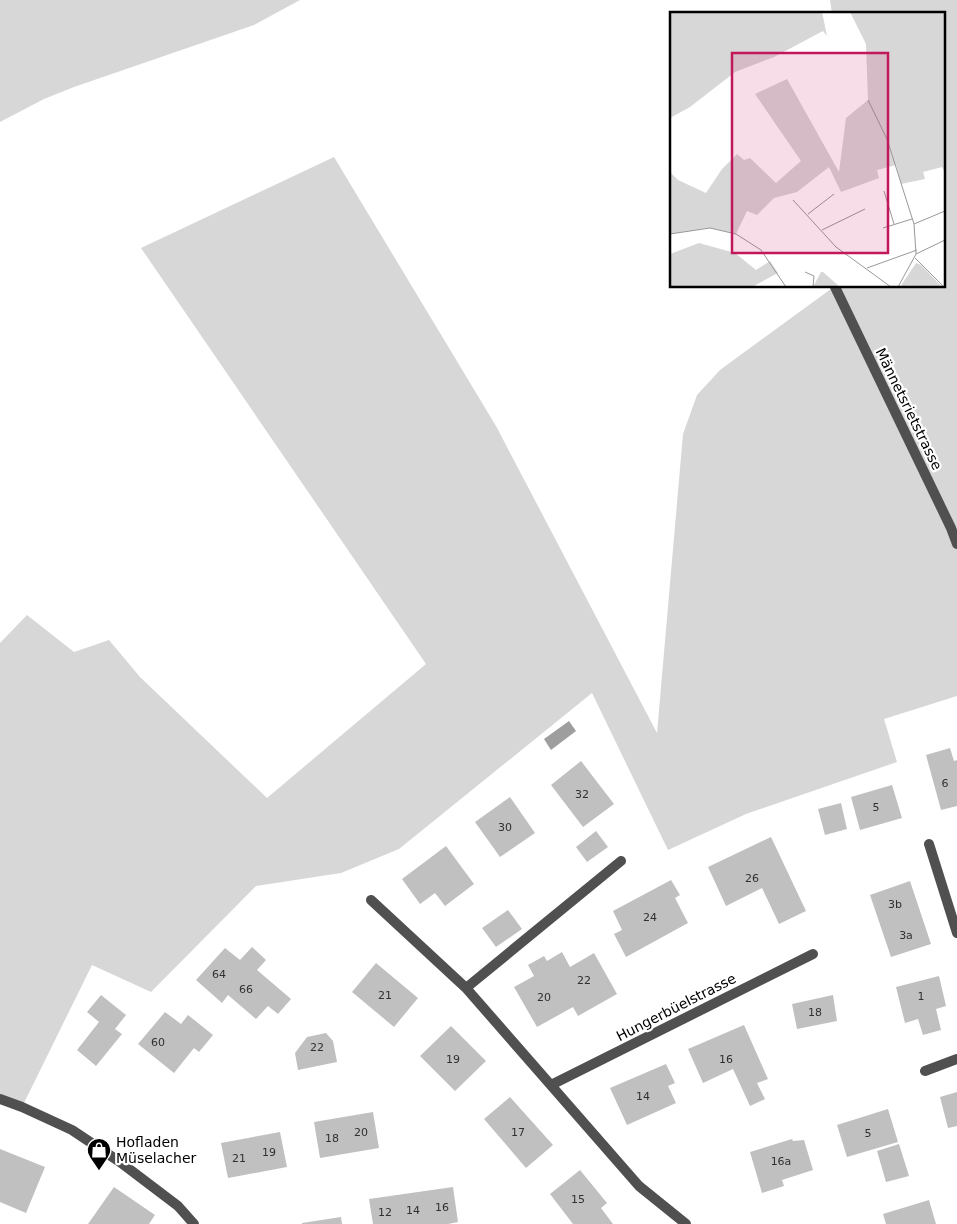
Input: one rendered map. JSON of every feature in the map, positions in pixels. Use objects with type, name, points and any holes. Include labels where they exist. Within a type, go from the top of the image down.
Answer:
[{"type":"street","name":"Männetsrietstrasse","points":[[835,288],[943,510],[957,544]]},
{"type":"street","points":[[929,844],[957,932]]},
{"type":"street","points":[[466,988],[622,861]]},
{"type":"street","points":[[371,900],[466,988],[638,1186],[686,1224]]},
{"type":"street","name":"Hungerbüelstrasse","points":[[551,1085],[813,954]]},
{"type":"street","points":[[925,1071],[957,1059]]},
{"type":"street","points":[[0,1099],[72,1130],[120,1162],[178,1206],[194,1224]]},
{"type":"shaded area","points":[[0,0],[300,0],[254,25],[74,87],[44,99],[0,122]]},
{"type":"shaded area","points":[[830,0],[957,0],[957,696],[884,719],[897,762],[746,814],[668,850],[592,693],[399,849],[341,873],[256,886],[151,992],[92,965],[22,1107],[0,1099],[0,643],[27,615],[74,652],[109,640],[140,677],[267,798],[426,664],[141,248],[334,157],[496,426],[657,733],[683,434],[697,395],[720,370],[832,288],[944,288],[944,12],[832,12]]},
{"type":"shaded area","points":[[569,721],[576,731],[551,750],[544,739]]},
{"type":"building","points":[[950,748],[954,761],[957,760],[957,806],[941,810],[926,755]]},
{"type":"building","points":[[581,761],[614,804],[583,827],[551,785]]},
{"type":"building","points":[[892,785],[902,818],[860,830],[851,797]]},
{"type":"building","points":[[510,797],[535,833],[500,857],[475,822]]},
{"type":"building","points":[[841,803],[847,829],[825,835],[818,809]]},
{"type":"building","points":[[596,831],[608,847],[587,862],[576,847]]},
{"type":"building","points":[[771,837],[806,911],[779,924],[762,888],[726,906],[708,867]]},
{"type":"building","points":[[446,846],[474,884],[445,906],[435,893],[420,904],[402,879]]},
{"type":"building","points":[[671,880],[680,895],[675,898],[688,923],[626,957],[614,934],[622,930],[613,911]]},
{"type":"building","points":[[910,881],[931,944],[891,957],[870,895]]},
{"type":"building","points":[[508,910],[522,929],[496,947],[482,928]]},
{"type":"building","points":[[252,947],[266,960],[257,970],[291,999],[278,1014],[268,1006],[256,1019],[228,995],[222,1003],[196,980],[225,948],[240,960]]},
{"type":"building","points":[[562,952],[570,967],[594,953],[617,994],[578,1016],[573,1007],[537,1027],[514,987],[534,976],[528,965],[544,956],[547,961]]},
{"type":"building","points":[[376,963],[418,998],[394,1027],[352,992]]},
{"type":"building","points":[[939,976],[946,1006],[936,1009],[941,1030],[923,1035],[918,1019],[905,1023],[896,987]]},
{"type":"building","points":[[101,995],[126,1015],[115,1029],[122,1034],[96,1066],[77,1050],[99,1022],[87,1012]]},
{"type":"building","points":[[833,995],[837,1021],[797,1029],[792,1004]]},
{"type":"building","points":[[165,1012],[181,1024],[188,1015],[213,1035],[199,1052],[194,1048],[174,1073],[138,1044]]},
{"type":"building","points":[[744,1025],[768,1079],[757,1083],[765,1099],[750,1106],[733,1069],[703,1083],[688,1049]]},
{"type":"building","points":[[451,1026],[486,1061],[455,1091],[420,1056]]},
{"type":"building","points":[[326,1033],[333,1041],[337,1062],[298,1070],[295,1053],[307,1037]]},
{"type":"building","points":[[666,1064],[675,1083],[668,1086],[676,1103],[627,1125],[610,1088]]},
{"type":"building","points":[[957,1092],[957,1126],[948,1128],[940,1097]]},
{"type":"building","points":[[510,1097],[553,1145],[526,1168],[484,1119]]},
{"type":"building","points":[[888,1109],[898,1142],[847,1157],[837,1125]]},
{"type":"building","points":[[373,1112],[379,1148],[320,1158],[314,1122]]},
{"type":"building","points":[[280,1132],[287,1167],[228,1178],[221,1143]]},
{"type":"building","points":[[792,1139],[793,1141],[804,1140],[813,1170],[782,1180],[784,1186],[762,1193],[750,1152]]},
{"type":"building","points":[[899,1144],[909,1176],[886,1182],[877,1151]]},
{"type":"building","points":[[0,1149],[45,1167],[26,1213],[0,1202]]},
{"type":"building","points":[[580,1170],[607,1203],[601,1208],[613,1224],[573,1224],[550,1194]]},
{"type":"building","points":[[114,1187],[155,1215],[149,1224],[88,1224]]},
{"type":"building","points":[[453,1187],[458,1222],[448,1224],[373,1224],[369,1199]]},
{"type":"building","points":[[929,1200],[936,1224],[886,1224],[883,1214]]},
{"type":"building","points":[[341,1217],[342,1224],[302,1224],[302,1223]]},
{"type":"place","name":"Hofladen Müselacher","points":[[99,1171]]}]
